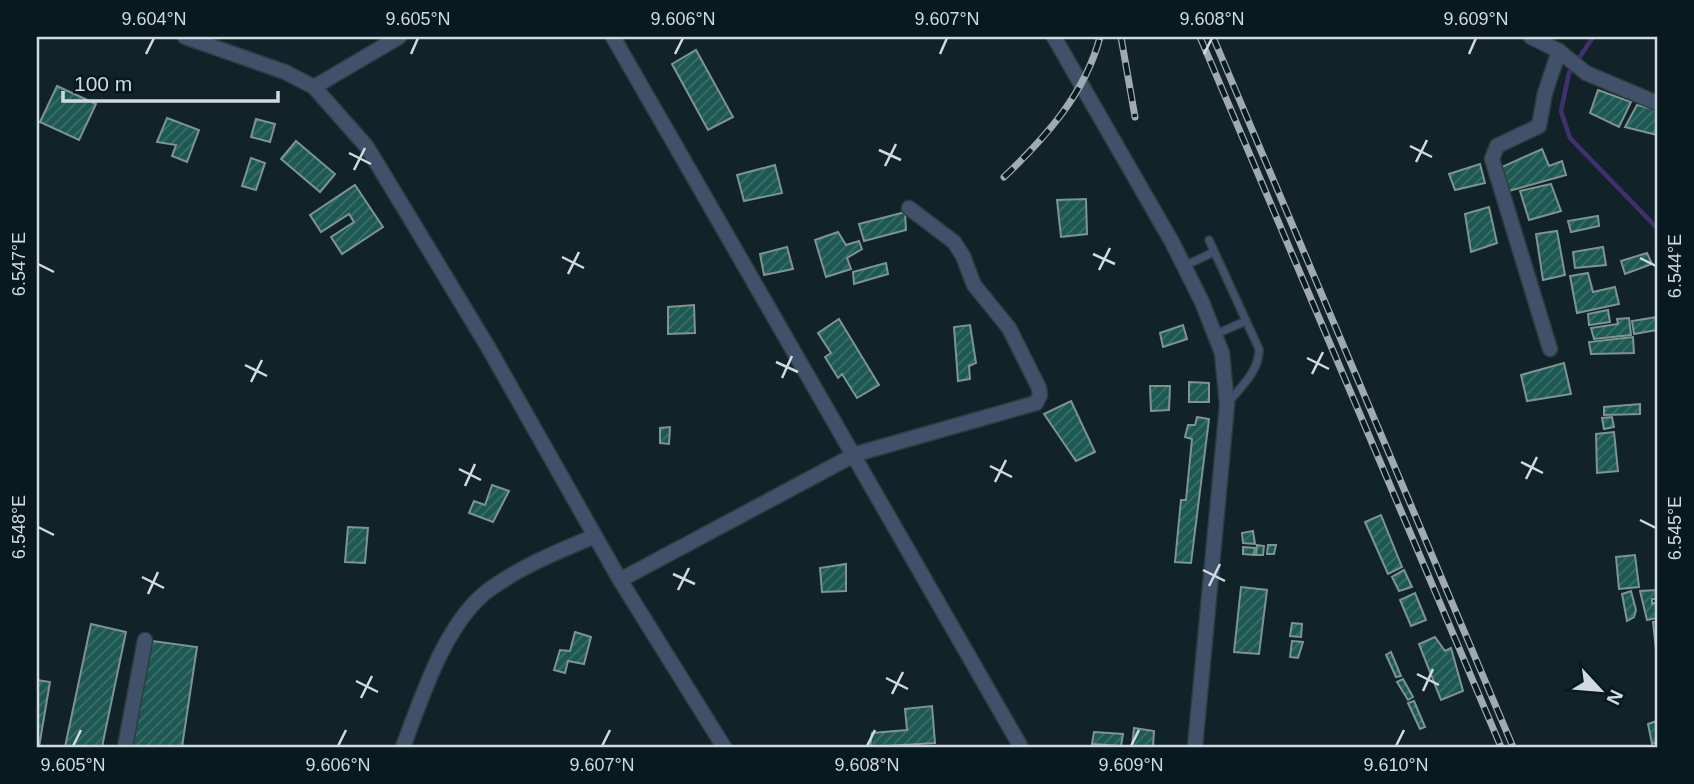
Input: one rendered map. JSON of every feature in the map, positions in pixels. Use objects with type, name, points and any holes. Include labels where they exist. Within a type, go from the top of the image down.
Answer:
[{"type":"street","points":[[185,37],[285,72],[314,87],[367,147],[488,347],[620,580],[724,747]]},
{"type":"street","points":[[314,87],[399,37]]},
{"type":"street","points":[[614,37],[856,454],[1021,747]]},
{"type":"street","points":[[1054,37],[1184,266],[1216,334],[1226,375],[1227,405],[1195,747]]},
{"type":"street","points":[[1531,37],[1562,54],[1586,74],[1657,103]]},
{"type":"street","points":[[1549,349],[1492,159],[1497,146],[1539,125],[1545,93],[1562,54]]},
{"type":"street","points":[[620,580],[856,454],[1037,403],[1040,395],[1015,339],[974,285],[959,249],[944,233],[909,208]]},
{"type":"street","points":[[403,747],[432,670],[454,631],[488,591],[529,564],[595,536]]},
{"type":"street","points":[[125,747],[145,640]]},
{"type":"lane","points":[[1209,240],[1259,349],[1259,359],[1227,405]]},
{"type":"lane","points":[[1184,266],[1214,252]]},
{"type":"lane","points":[[1216,334],[1245,321]]},
{"type":"building","points":[[696,50],[733,117],[708,130],[672,64]]},
{"type":"building","points":[[57,86],[96,104],[79,140],[40,122]]},
{"type":"building","points":[[1598,90],[1631,102],[1619,127],[1590,113]]},
{"type":"building","points":[[1637,105],[1657,110],[1657,135],[1625,127]]},
{"type":"building","points":[[167,118],[199,130],[187,162],[172,156],[176,145],[157,142]]},
{"type":"building","points":[[256,119],[275,124],[270,142],[251,137]]},
{"type":"building","points":[[296,141],[335,174],[320,192],[281,159]]},
{"type":"building","points":[[1542,149],[1549,166],[1562,161],[1566,175],[1509,191],[1502,167]]},
{"type":"building","points":[[251,158],[265,163],[256,190],[242,186]]},
{"type":"building","points":[[1480,164],[1485,183],[1455,190],[1449,174]]},
{"type":"building","points":[[775,165],[782,193],[744,201],[737,175]]},
{"type":"building","points":[[1551,184],[1561,211],[1529,220],[1520,191]]},
{"type":"building","points":[[355,185],[383,227],[342,254],[331,237],[354,222],[349,214],[321,232],[310,215]]},
{"type":"building","points":[[1086,199],[1087,234],[1061,237],[1057,200]]},
{"type":"building","points":[[1489,207],[1497,243],[1471,252],[1465,214]]},
{"type":"building","points":[[905,212],[906,230],[864,241],[859,224]]},
{"type":"building","points":[[1598,216],[1599,226],[1571,232],[1568,221]]},
{"type":"building","points":[[1557,231],[1565,275],[1543,280],[1536,234]]},
{"type":"building","points":[[838,232],[846,245],[859,241],[862,249],[847,258],[851,269],[826,277],[815,240]]},
{"type":"building","points":[[787,247],[793,269],[764,275],[760,254]]},
{"type":"building","points":[[1603,247],[1606,265],[1575,268],[1573,252]]},
{"type":"building","points":[[1647,253],[1652,264],[1625,274],[1621,261]]},
{"type":"building","points":[[886,263],[888,274],[854,284],[853,272]]},
{"type":"building","points":[[1588,273],[1593,292],[1615,287],[1619,304],[1577,313],[1570,276]]},
{"type":"building","points":[[694,305],[695,333],[668,334],[668,307]]},
{"type":"building","points":[[1608,310],[1610,322],[1589,325],[1588,314]]},
{"type":"building","points":[[1657,317],[1657,330],[1634,334],[1632,321]]},
{"type":"building","points":[[1629,318],[1631,335],[1594,339],[1591,328],[1618,324],[1617,319]]},
{"type":"building","points":[[839,319],[879,385],[857,398],[842,374],[838,378],[825,357],[831,353],[818,333]]},
{"type":"building","points":[[970,325],[976,363],[969,366],[970,379],[958,381],[954,327]]},
{"type":"building","points":[[1183,325],[1187,339],[1163,347],[1160,333]]},
{"type":"building","points":[[1633,337],[1634,353],[1591,354],[1589,342]]},
{"type":"building","points":[[1564,363],[1571,394],[1527,401],[1521,375]]},
{"type":"building","points":[[1189,382],[1209,383],[1209,402],[1189,402]]},
{"type":"building","points":[[1150,386],[1170,386],[1169,410],[1151,411]]},
{"type":"building","points":[[1071,401],[1095,452],[1076,461],[1044,414]]},
{"type":"building","points":[[1640,404],[1640,414],[1604,415],[1604,407]]},
{"type":"building","points":[[1197,417],[1209,419],[1191,563],[1175,562],[1181,500],[1186,500],[1192,439],[1185,437],[1188,425],[1195,425]]},
{"type":"building","points":[[1612,417],[1614,427],[1604,429],[1602,418]]},
{"type":"building","points":[[670,427],[669,444],[660,443],[660,428]]},
{"type":"building","points":[[1614,432],[1618,471],[1597,473],[1596,434]]},
{"type":"building","points":[[492,485],[509,491],[493,522],[469,513],[474,501],[485,505]]},
{"type":"building","points":[[1381,515],[1402,567],[1388,574],[1365,522]]},
{"type":"building","points":[[348,527],[368,528],[365,563],[345,562]]},
{"type":"building","points":[[1253,531],[1255,544],[1243,543],[1242,533]]},
{"type":"building","points":[[1257,545],[1264,546],[1263,555],[1256,555]]},
{"type":"building","points":[[1268,545],[1276,545],[1274,554],[1267,554]]},
{"type":"building","points":[[1243,547],[1255,548],[1254,555],[1243,554]]},
{"type":"building","points":[[1635,555],[1639,587],[1619,589],[1616,557]]},
{"type":"building","points":[[846,564],[846,591],[822,592],[820,568]]},
{"type":"building","points":[[1404,570],[1412,587],[1399,591],[1392,577]]},
{"type":"building","points":[[1241,587],[1267,590],[1259,654],[1234,652]]},
{"type":"building","points":[[1657,590],[1657,599],[1652,599],[1652,604],[1657,602],[1657,618],[1647,620],[1640,591]]},
{"type":"building","points":[[1631,591],[1636,610],[1634,617],[1627,621],[1622,594]]},
{"type":"building","points":[[1415,593],[1426,620],[1411,626],[1400,600]]},
{"type":"building","points":[[1653,622],[1657,622],[1656,649]]},
{"type":"building","points":[[1292,623],[1302,624],[1301,637],[1290,636]]},
{"type":"building","points":[[91,624],[126,632],[102,747],[65,747]]},
{"type":"building","points":[[575,632],[591,637],[584,664],[568,661],[565,673],[554,670],[560,650],[570,651]]},
{"type":"building","points":[[1435,637],[1445,651],[1451,648],[1463,691],[1441,700],[1419,644]]},
{"type":"building","points":[[145,640],[197,647],[182,747],[129,747]]},
{"type":"building","points":[[1292,641],[1303,642],[1298,658],[1290,657]]},
{"type":"building","points":[[1391,652],[1401,676],[1396,677],[1386,655]]},
{"type":"building","points":[[1403,679],[1413,697],[1408,700],[1397,682]]},
{"type":"building","points":[[37,680],[50,682],[39,747],[37,747]]},
{"type":"building","points":[[1414,701],[1425,727],[1420,729],[1408,703]]},
{"type":"building","points":[[932,706],[935,743],[870,747],[872,733],[907,730],[905,709]]},
{"type":"building","points":[[1657,721],[1657,742],[1652,744],[1648,724]]},
{"type":"building","points":[[1134,728],[1154,731],[1153,747],[1132,747]]},
{"type":"building","points":[[1094,732],[1123,734],[1121,746],[1092,744]]},
{"type":"waterway","points":[[1593,37],[1569,73],[1561,111],[1570,138],[1657,228]]},
{"type":"railway","points":[[1004,177],[1062,114],[1084,77],[1100,37]]},
{"type":"railway","points":[[1121,37],[1135,117]]},
{"type":"railway","points":[[1200,37],[1501,747]]},
{"type":"railway","points":[[1213,37],[1513,747]]}]
